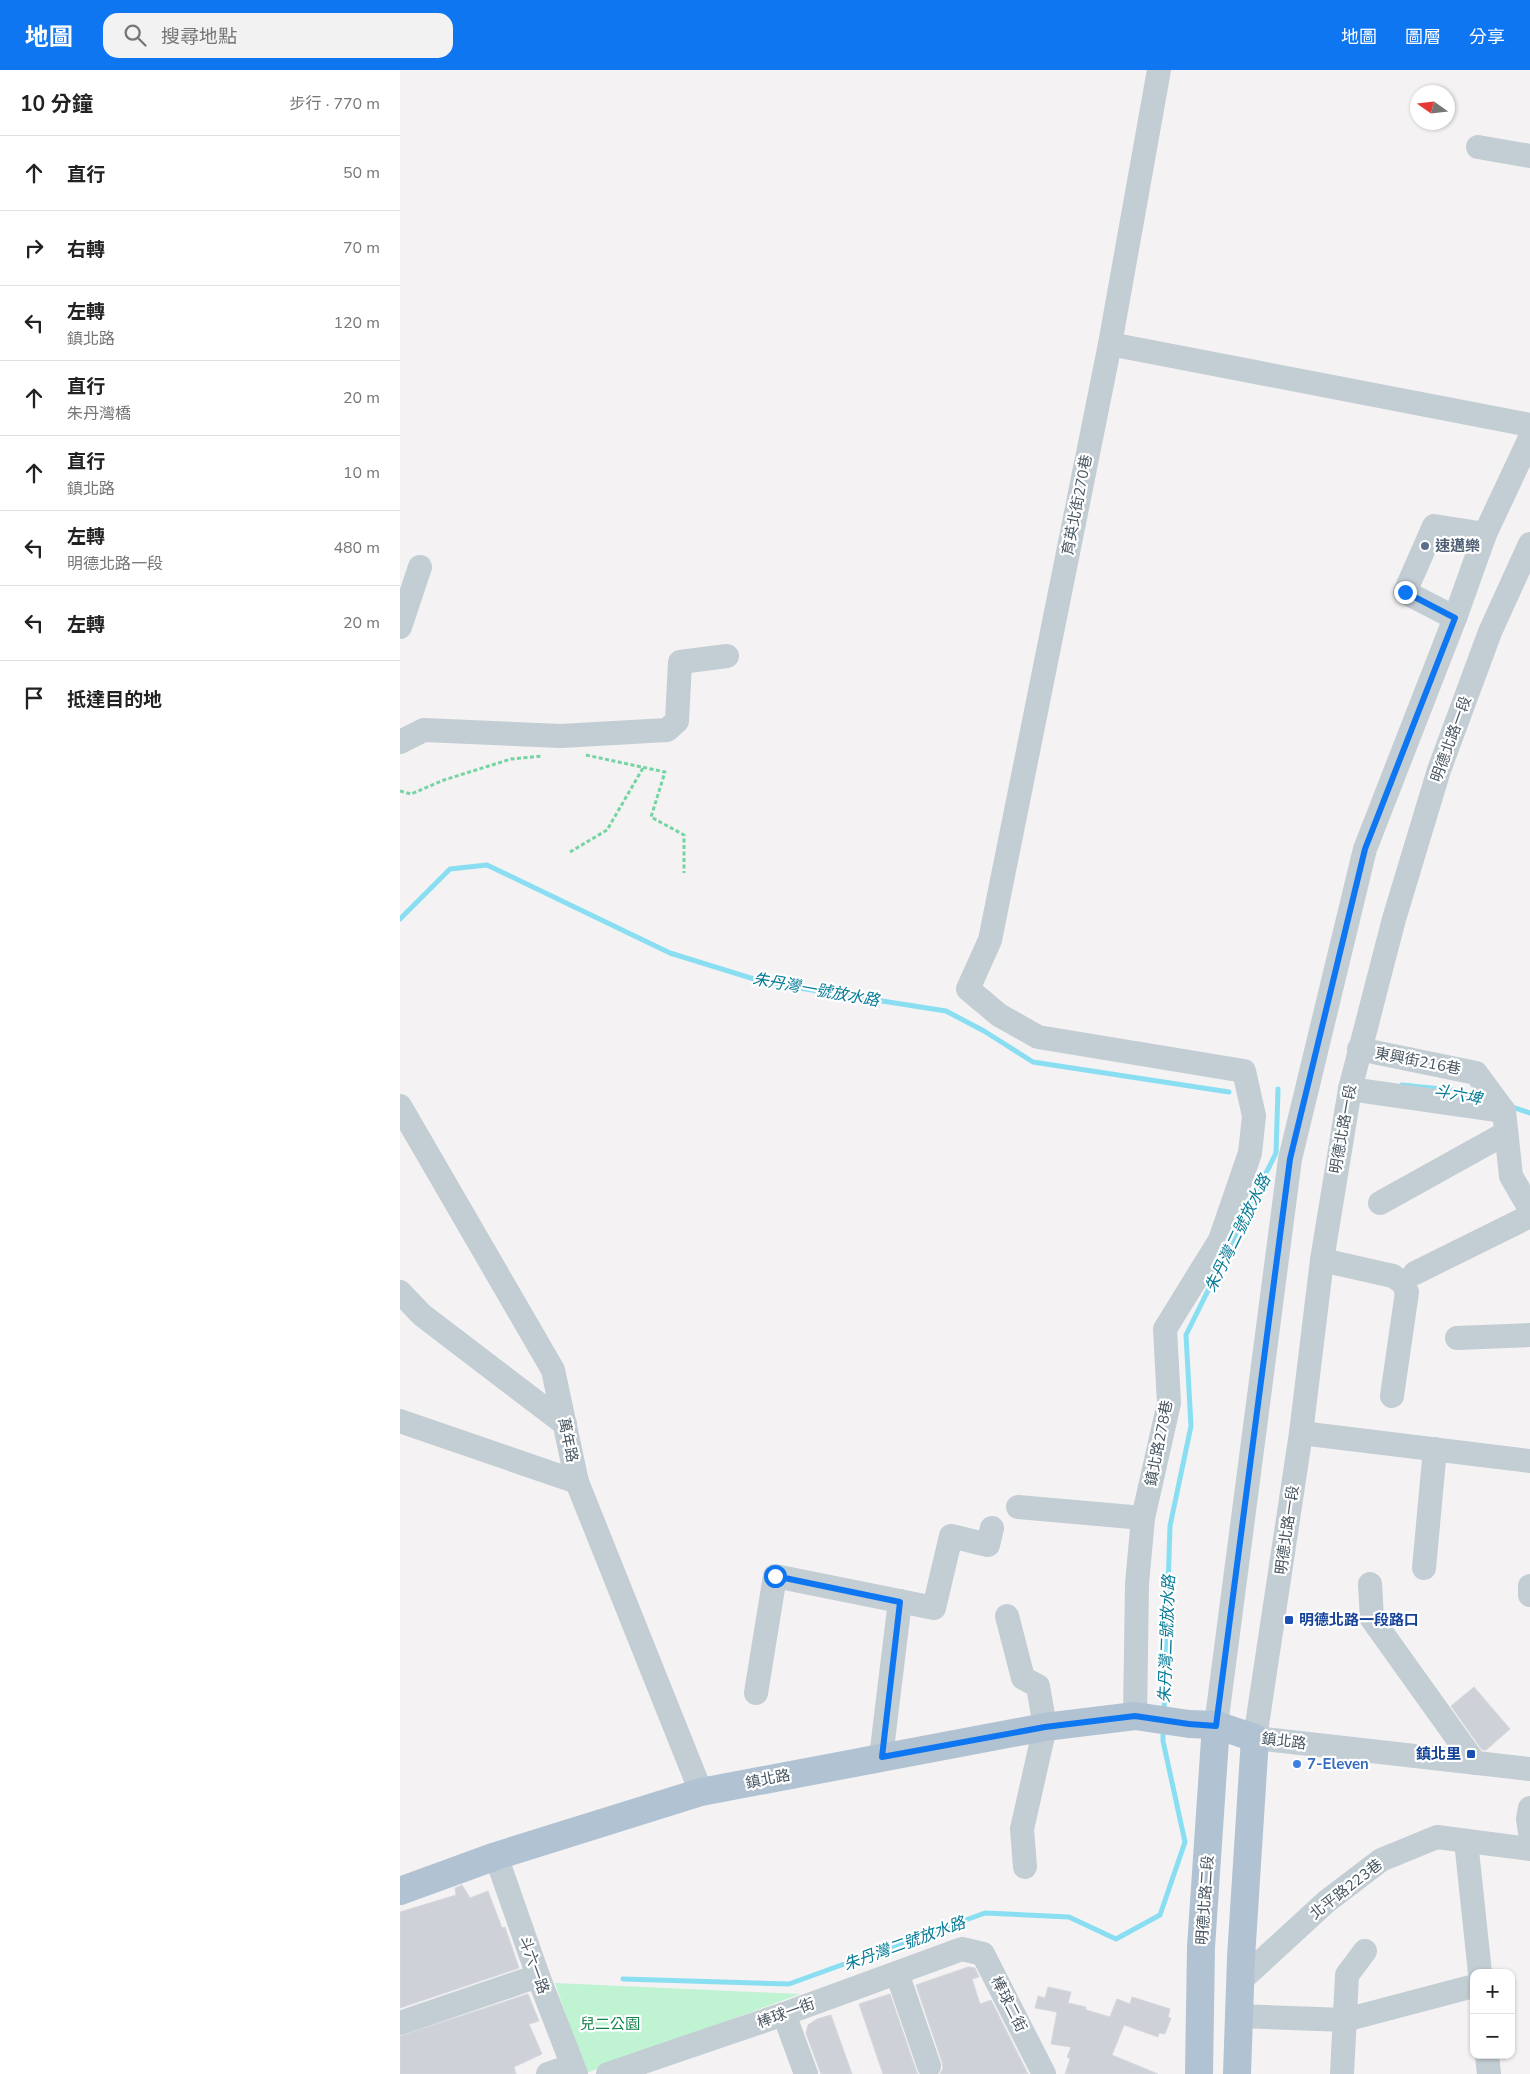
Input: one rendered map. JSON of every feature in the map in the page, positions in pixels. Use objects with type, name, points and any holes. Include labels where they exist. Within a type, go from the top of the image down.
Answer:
[{"type":"main road","name":"鎮北路","points":[[400,1891],[496,1856],[701,1792],[1045,1727],[1142,1718],[1216,1726],[1255,1738]]},
{"type":"main road","name":"明德北路二段","points":[[1199,2074],[1201,1947],[1216,1726]]},
{"type":"main road","points":[[1237,2074],[1240,1980],[1255,1738]]},
{"type":"street","name":"育英北街270巷","points":[[1160,70],[1110,344],[990,940],[968,988],[1000,1015],[1038,1037],[1244,1071]]},
{"type":"street","points":[[1478,147],[1530,156]]},
{"type":"street","points":[[1110,344],[1530,425]]},
{"type":"street","points":[[1216,1726],[1290,1159],[1365,849],[1455,618],[1485,534],[1530,438]]},
{"type":"street","points":[[1455,618],[1405,592],[1434,526],[1485,534]]},
{"type":"street","name":"明德北路一段","points":[[1255,1738],[1300,1433],[1322,1260],[1350,1089],[1359,1049],[1394,920],[1439,770],[1490,632],[1530,544]]},
{"type":"street","points":[[400,627],[420,566]]},
{"type":"street","points":[[400,742],[424,730],[560,736],[667,730],[677,721],[680,662],[727,656]]},
{"type":"street","name":"東興街216巷","points":[[1359,1049],[1476,1073],[1505,1122]]},
{"type":"street","name":"鎮北路278巷","points":[[1142,1718],[1137,1584],[1143,1518],[1169,1403],[1165,1329],[1220,1240],[1250,1153],[1254,1116],[1244,1071]]},
{"type":"street","points":[[1350,1089],[1505,1122]]},
{"type":"street","name":"萬年路","points":[[400,1106],[553,1370],[577,1482],[701,1792]]},
{"type":"street","points":[[1380,1203],[1505,1122]]},
{"type":"street","points":[[1505,1122],[1511,1176],[1530,1210]]},
{"type":"street","points":[[1415,1273],[1530,1216]]},
{"type":"street","points":[[1322,1260],[1393,1276],[1403,1283],[1408,1292],[1392,1396]]},
{"type":"street","points":[[400,1292],[422,1315],[565,1424]]},
{"type":"street","points":[[1457,1338],[1530,1335]]},
{"type":"street","points":[[400,1421],[577,1482]]},
{"type":"street","points":[[1300,1433],[1530,1462]]},
{"type":"street","points":[[1424,1568],[1435,1449]]},
{"type":"street","points":[[1018,1507],[1143,1518]]},
{"type":"street","points":[[756,1693],[775,1576],[934,1608],[951,1536],[988,1545],[992,1528]]},
{"type":"street","points":[[1370,1584],[1372,1619],[1475,1763]]},
{"type":"street","points":[[1530,1586],[1530,1595]]},
{"type":"street","points":[[882,1757],[900,1602]]},
{"type":"street","points":[[1007,1616],[1023,1678],[1038,1686],[1045,1727],[1022,1829],[1025,1867]]},
{"type":"street","name":"鎮北路","points":[[1255,1738],[1530,1769]]},
{"type":"street","points":[[1530,1808],[1528,1819],[1530,1832]]},
{"type":"street","name":"北平路223巷","points":[[1240,1980],[1326,1902],[1381,1860],[1437,1837],[1530,1849]]},
{"type":"street","points":[[1466,1841],[1480,1969]]},
{"type":"street","name":"斗六一路","points":[[496,1856],[538,1976],[574,2070]]},
{"type":"street","name":"棒球一街","points":[[608,2074],[784,2014],[962,1949]]},
{"type":"street","name":"棒球二街","points":[[962,1949],[983,1954],[1043,2074]]},
{"type":"street","points":[[1342,2074],[1347,1975],[1365,1951]]},
{"type":"street","points":[[897,1972],[928,2066]]},
{"type":"street","points":[[400,2023],[538,1976]]},
{"type":"street","points":[[1239,2016],[1345,2020],[1470,1987]]},
{"type":"street","points":[[784,2014],[806,2074]]},
{"type":"street","points":[[1488,2059],[1489,2074]]},
{"type":"street","points":[[548,2074],[574,2070]]},
{"type":"path","points":[[583,755],[665,772],[651,817],[684,835],[684,873]]},
{"type":"path","points":[[400,791],[411,794],[444,780],[511,759],[547,756]]},
{"type":"path","points":[[570,852],[607,830],[643,768]]},
{"type":"green space","name":"兒二公園","points":[[555,1983],[800,1994],[586,2073]]},
{"type":"building","points":[[1474,1687],[1510,1729],[1486,1750],[1482,1750],[1451,1706]]},
{"type":"building","points":[[462,1885],[470,1898],[488,1891],[502,1928],[505,1927],[519,1968],[400,2008],[400,1912],[456,1895],[455,1888]]},
{"type":"building","points":[[968,1967],[975,1968],[979,1977],[972,1979],[980,2004],[991,2000],[1028,2074],[940,2074],[943,2068],[942,2062],[916,1985]]},
{"type":"building","points":[[1048,1987],[1071,1992],[1068,2003],[1086,2007],[1086,2010],[1110,2017],[1117,1999],[1130,2004],[1132,1997],[1170,2009],[1168,2017],[1171,2018],[1165,2034],[1159,2033],[1158,2037],[1124,2025],[1112,2055],[1158,2074],[1065,2074],[1070,2059],[1067,2057],[1071,2047],[1051,2044],[1057,2012],[1035,2008],[1038,1996],[1045,1998]]},
{"type":"building","points":[[528,1994],[539,2021],[529,2024],[542,2054],[514,2067],[516,2074],[400,2074],[400,2036]]},
{"type":"building","points":[[890,1994],[918,2074],[883,2074],[859,2004]]},
{"type":"building","points":[[831,2015],[852,2074],[821,2074],[806,2033],[808,2025],[817,2019]]},
{"type":"waterway","name":"朱丹灣一號放水路","points":[[400,919],[450,869],[487,865],[670,953],[767,983],[946,1011],[984,1031],[1033,1062],[1229,1092]]},
{"type":"waterway","name":"斗六埤","points":[[1402,1085],[1461,1091],[1477,1096]]},
{"type":"waterway","name":"朱丹灣二號放水路","points":[[1164,1712],[1170,1526],[1191,1426],[1186,1335],[1276,1153],[1278,1089]]},
{"type":"waterway","name":"斗六埤","points":[[1509,1106],[1530,1113]]},
{"type":"waterway","name":"朱丹灣二號放水路","points":[[623,1979],[789,1984],[985,1913],[1069,1917],[1116,1939],[1160,1915],[1185,1842],[1163,1741],[1163,1728]]},
{"type":"place","name":"速邁樂","points":[[1425,546]]},
{"type":"place","name":"明德北路一段路口","points":[[1289,1620]]},
{"type":"place","name":"鎮北里","points":[[1471,1754]]},
{"type":"place","name":"7-Eleven","points":[[1297,1764]]},
{"type":"route","points":[[775,1576],[900,1602],[882,1757],[1045,1727],[1135,1716],[1216,1726],[1290,1159],[1365,849],[1455,618],[1405,592]]}]
